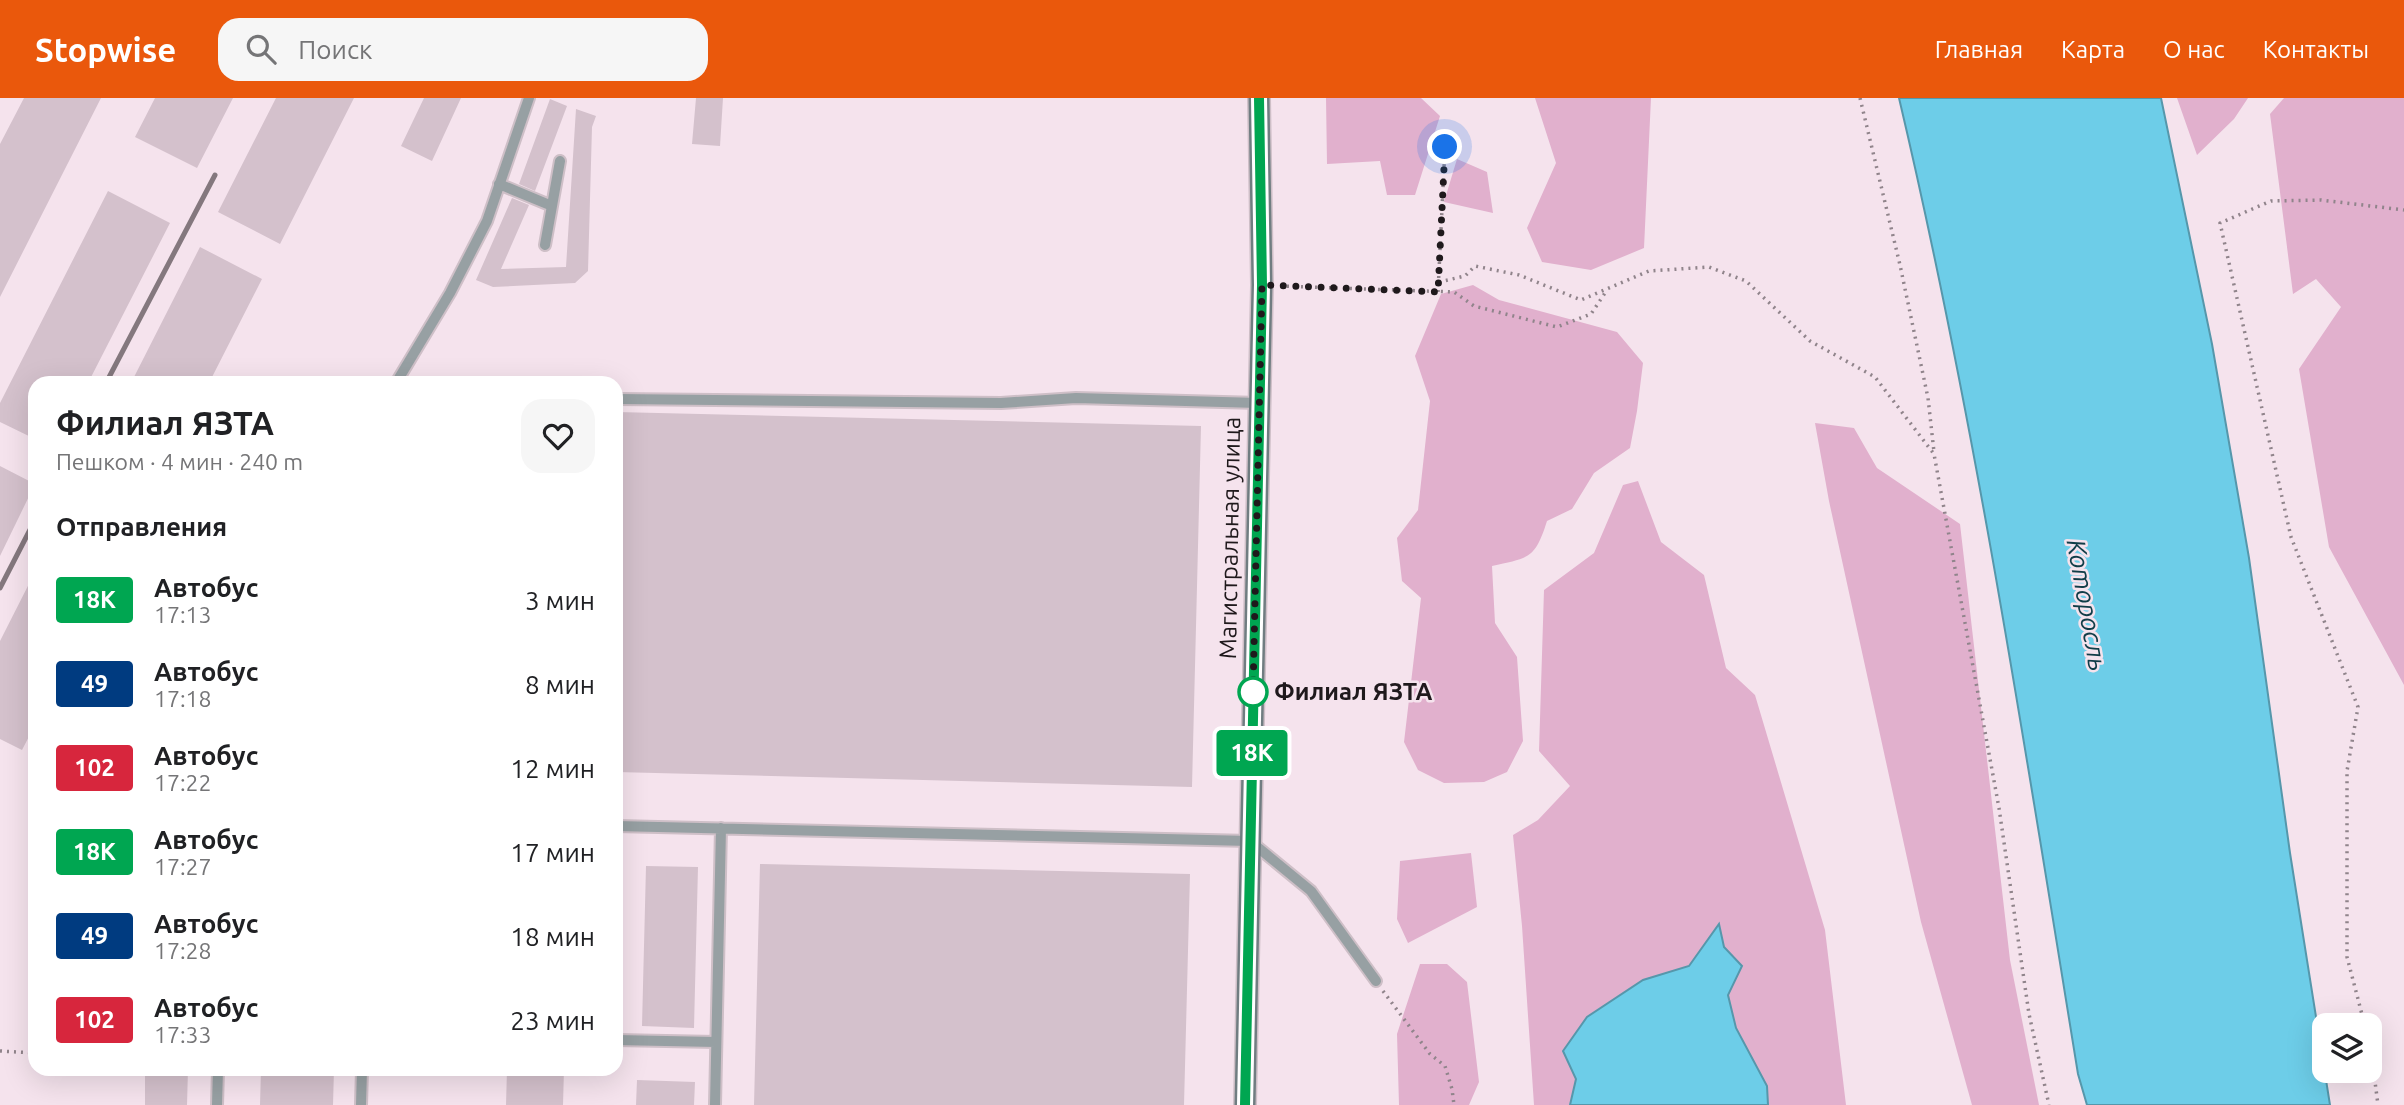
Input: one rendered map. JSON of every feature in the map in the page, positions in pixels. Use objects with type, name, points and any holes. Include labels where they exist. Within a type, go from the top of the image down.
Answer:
[{"type":"main road","name":"Магистральная улица","points":[[1245,1105],[1262,285],[1259,98]]},
{"type":"lane","points":[[400,376],[450,293],[487,220],[529,98]]},
{"type":"lane","points":[[545,245],[560,161]]},
{"type":"lane","points":[[499,184],[552,206]]},
{"type":"lane","points":[[623,399],[1000,403],[1076,398],[1259,403]]},
{"type":"lane","points":[[623,826],[1250,841],[1311,891],[1376,981]]},
{"type":"lane","points":[[715,1105],[721,828]]},
{"type":"lane","points":[[623,1040],[716,1042]]},
{"type":"lane","points":[[216,1105],[218,1076]]},
{"type":"lane","points":[[361,1105],[362,1076]]},
{"type":"path","points":[[1860,98],[1928,398],[1934,454],[1999,808],[2029,1014],[2049,1105]]},
{"type":"path","points":[[1438,292],[1445,147]]},
{"type":"path","points":[[2362,1013],[2347,957],[2347,771],[2358,707],[2291,537],[2221,223],[2271,201],[2321,200],[2404,210]]},
{"type":"path","points":[[1439,282],[1465,276],[1475,266],[1519,275],[1581,300],[1649,271],[1709,267],[1746,281],[1810,341],[1875,377],[1934,454]]},
{"type":"path","points":[[1262,285],[1454,292],[1474,306],[1557,327],[1591,314],[1608,288]]},
{"type":"path","points":[[1376,981],[1430,1054],[1445,1066],[1454,1105]]},
{"type":"path","points":[[0,1051],[28,1053]]},
{"type":"path","points":[[2375,1083],[2378,1105]]},
{"type":"shaded area","points":[[1326,98],[1421,98],[1440,116],[1415,195],[1387,195],[1380,161],[1327,164]]},
{"type":"shaded area","points":[[1535,98],[1651,98],[1644,248],[1591,270],[1542,262],[1527,228],[1556,163]]},
{"type":"shaded area","points":[[2177,98],[2248,98],[2234,119],[2197,155]]},
{"type":"shaded area","points":[[2284,98],[2404,98],[2404,685],[2329,547],[2299,369],[2341,307],[2316,279],[2293,294],[2270,114]]},
{"type":"shaded area","points":[[1457,159],[1487,172],[1493,213],[1444,202]]},
{"type":"shaded area","points":[[1473,285],[1499,300],[1617,332],[1643,363],[1630,448],[1594,473],[1572,509],[1547,521],[1539,543],[1529,555],[1492,566],[1495,623],[1517,657],[1523,741],[1507,772],[1484,782],[1444,783],[1418,770],[1404,742],[1421,598],[1402,581],[1397,538],[1418,510],[1430,401],[1415,356],[1441,294]]},
{"type":"shaded area","points":[[1815,423],[1854,428],[1877,468],[1960,524],[2010,960],[2039,1105],[1972,1105],[1921,922],[1829,501]]},
{"type":"shaded area","points":[[1638,481],[1661,542],[1704,575],[1726,668],[1755,695],[1825,930],[1846,1105],[1534,1105],[1513,835],[1538,820],[1570,786],[1539,751],[1544,590],[1594,553],[1623,485]]},
{"type":"shaded area","points":[[1471,853],[1477,907],[1408,943],[1397,919],[1400,861]]},
{"type":"shaded area","points":[[1420,964],[1447,964],[1467,982],[1479,1082],[1469,1105],[1399,1105],[1397,1034]]},
{"type":"water","name":"Которосль","points":[[1899,98],[2161,98],[2212,344],[2249,558],[2315,1013],[2312,1013],[2312,1083],[2327,1083],[2330,1105],[2087,1105],[2078,1074],[1975,462]]},
{"type":"water","points":[[1719,924],[1724,947],[1742,966],[1728,995],[1736,1028],[1767,1086],[1768,1105],[1570,1105],[1576,1079],[1563,1051],[1587,1017],[1643,980],[1689,966]]},
{"type":"building","points":[[24,98],[101,98],[0,297],[0,144]]},
{"type":"building","points":[[155,98],[233,98],[197,168],[135,137]]},
{"type":"building","points":[[276,98],[354,98],[280,244],[218,212]]},
{"type":"building","points":[[424,98],[461,98],[432,161],[401,146]]},
{"type":"building","points":[[696,98],[723,98],[720,146],[692,144]]},
{"type":"building","points":[[550,99],[567,106],[535,191],[519,184]]},
{"type":"building","points":[[576,109],[596,116],[592,127],[588,271],[575,283],[493,287],[476,280],[512,198],[529,205],[501,269],[566,267]]},
{"type":"building","points":[[108,191],[170,223],[92,376],[28,376],[28,436],[0,422],[0,403]]},
{"type":"building","points":[[200,247],[262,279],[213,376],[135,376]]},
{"type":"building","points":[[623,412],[1201,426],[1192,787],[623,772]]},
{"type":"building","points":[[0,466],[28,480],[28,498],[0,556]]},
{"type":"building","points":[[28,586],[28,738],[22,750],[0,739],[0,641]]},
{"type":"building","points":[[760,864],[1190,874],[1184,1105],[754,1105]]},
{"type":"building","points":[[646,866],[698,867],[694,1028],[642,1026]]},
{"type":"building","points":[[145,1076],[188,1076],[187,1105],[145,1105]]},
{"type":"building","points":[[261,1076],[334,1076],[333,1105],[260,1105]]},
{"type":"building","points":[[507,1076],[564,1076],[563,1105],[506,1105]]},
{"type":"building","points":[[637,1080],[695,1082],[694,1105],[636,1105]]},
{"type":"railway","points":[[110,376],[215,175]]},
{"type":"railway","points":[[0,588],[28,534]]},
{"type":"bus line","name":"18К","points":[[1245,1105],[1262,285],[1259,98]]},
{"type":"place","name":"Филиал ЯЗТА","points":[[1253,692]]},
{"type":"route","points":[[1253,692],[1262,285],[1438,292],[1445,147]]}]
